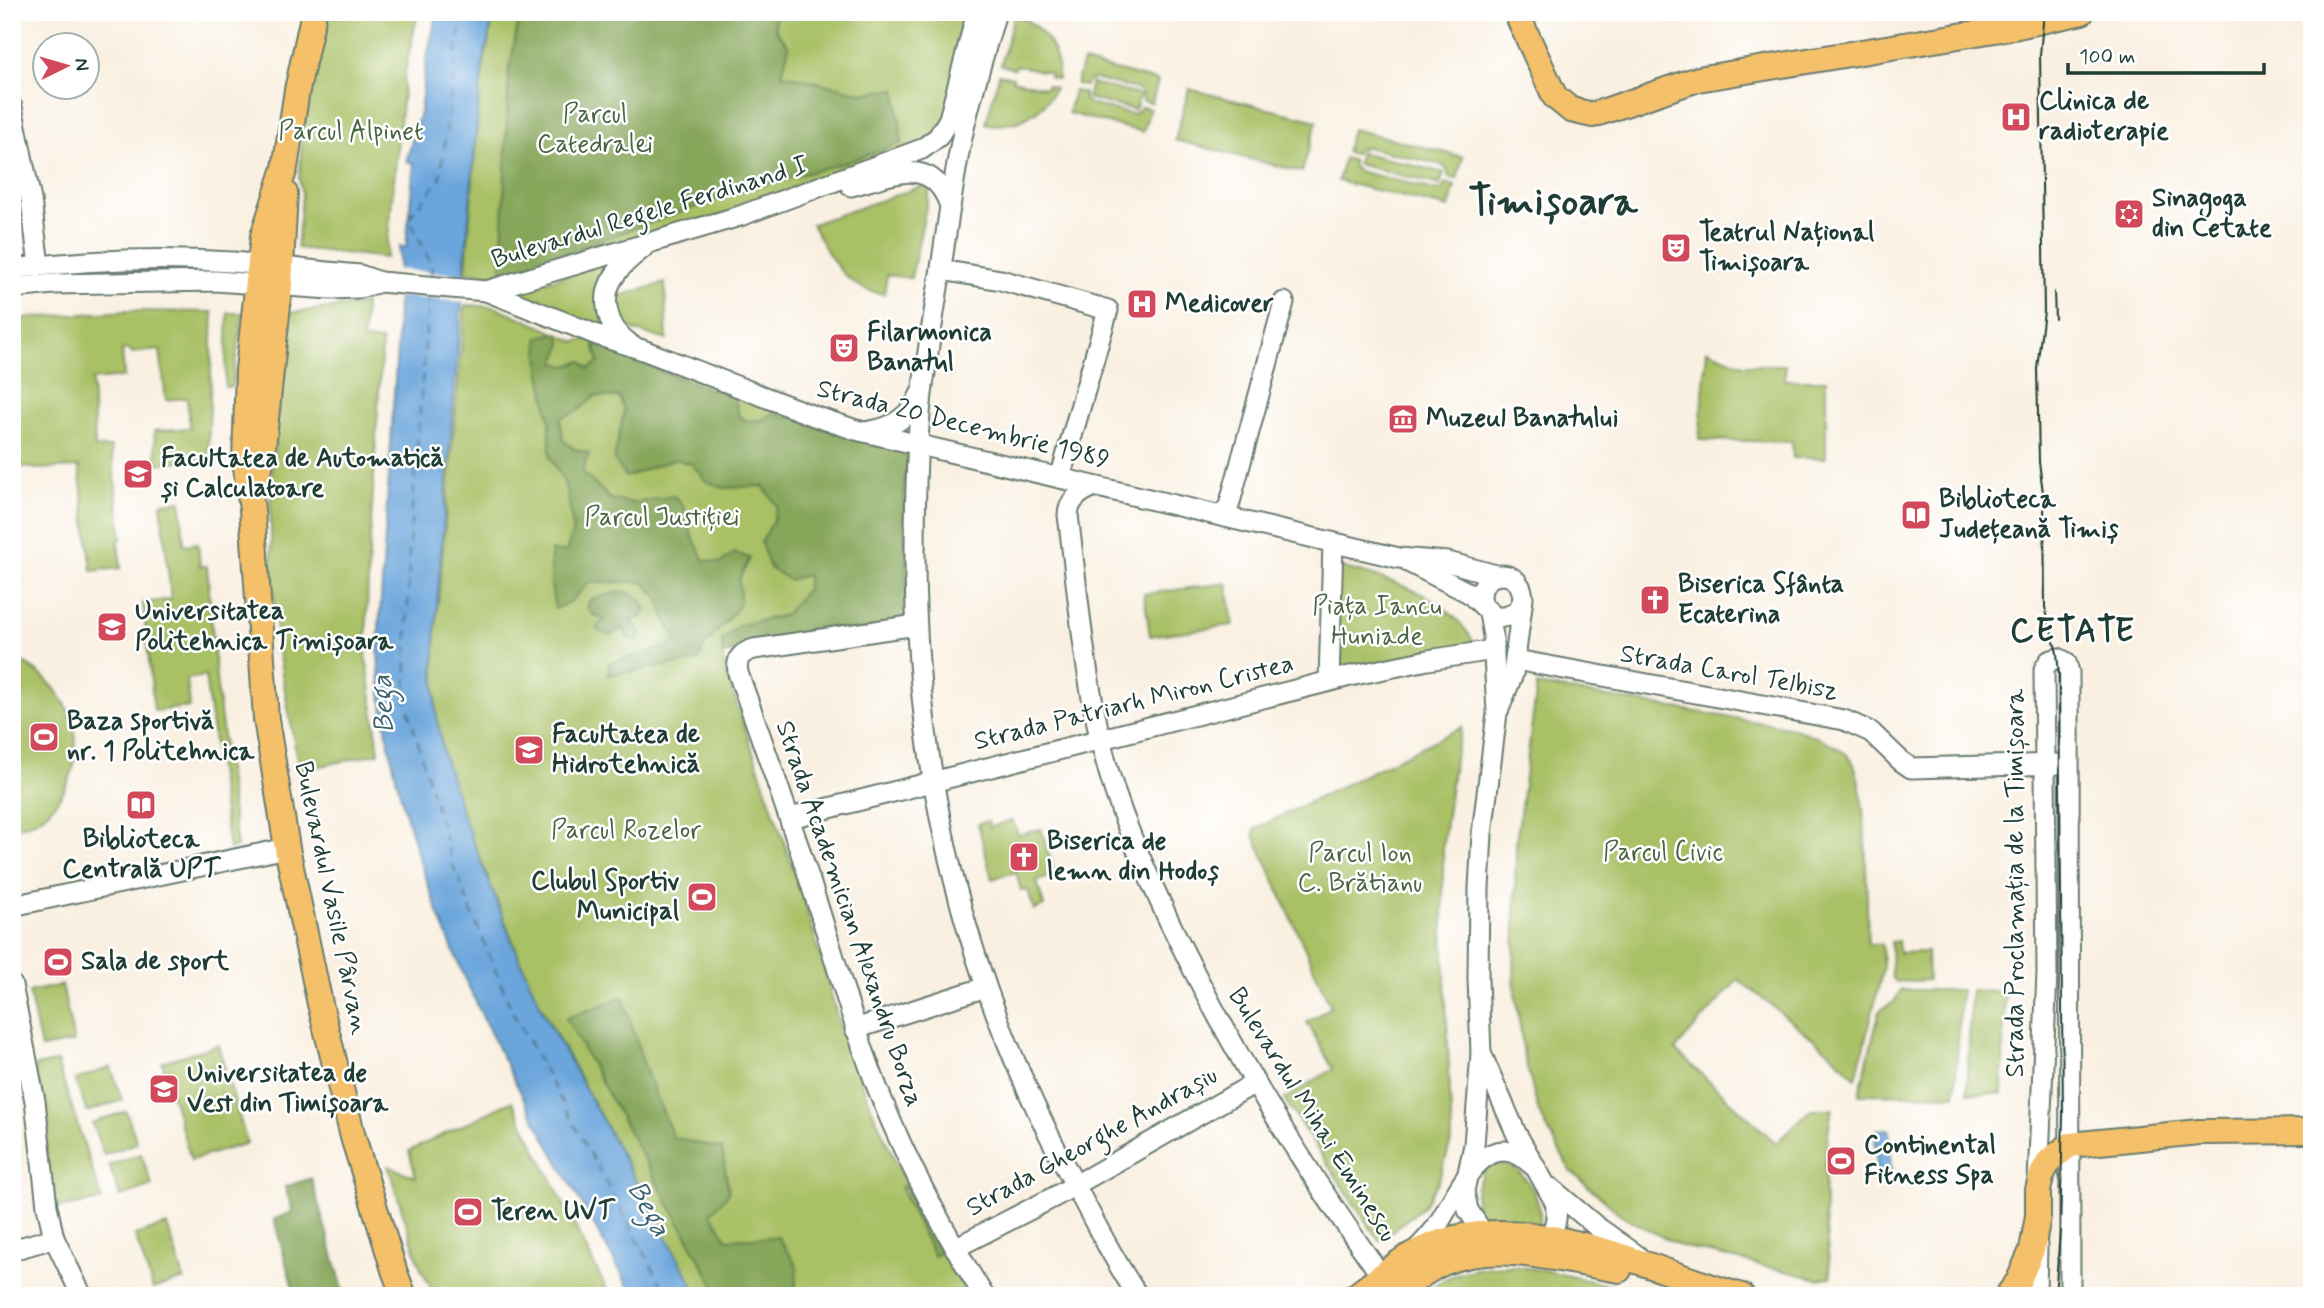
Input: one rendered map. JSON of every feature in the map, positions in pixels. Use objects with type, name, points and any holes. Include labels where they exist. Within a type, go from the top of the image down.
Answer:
[{"type":"main road","name":"Bulevardul Vasile Pârvan","points":[[314,12],[297,90],[285,168],[263,236],[269,275],[248,370],[245,461],[252,509],[266,719],[287,848],[320,1004],[353,1138],[402,1294]]},
{"type":"main road","points":[[1516,12],[1555,97],[1571,110],[1589,115],[1600,114],[1698,79],[2019,20],[2082,12]]},
{"type":"main road","points":[[2007,1296],[2018,1282],[2034,1244],[2038,1190],[2045,1167],[2070,1145],[2199,1132],[2312,1131]]},
{"type":"main road","points":[[1392,1291],[1411,1255],[1459,1237],[1483,1233],[1528,1233],[1623,1257],[1695,1283],[1742,1296]]},
{"type":"main road","points":[[1354,1296],[1392,1291],[1449,1261],[1483,1254],[1515,1254],[1695,1283]]},
{"type":"street","points":[[996,12],[962,138],[924,382],[915,510],[916,625],[921,688],[933,781],[951,874],[986,988],[1031,1100],[1105,1243],[1138,1296]]},
{"type":"street","name":"Bulevardul Regele Ferdinand I","points":[[486,291],[740,216],[922,149],[938,137],[949,119],[976,13]]},
{"type":"street","points":[[12,107],[39,266]]},
{"type":"street","points":[[827,186],[839,189],[900,174],[923,174],[934,178],[941,186],[950,206]]},
{"type":"street","points":[[643,349],[625,340],[615,330],[608,314],[607,298],[615,274],[647,245]]},
{"type":"street","points":[[12,269],[125,261],[206,261],[330,289],[359,288],[380,282],[486,291]]},
{"type":"street","points":[[940,270],[1001,280],[1108,310],[1060,478]]},
{"type":"street","points":[[12,288],[269,275]]},
{"type":"street","name":"Strada 20 Decembrie 1989","points":[[486,291],[849,428],[1093,487],[1227,514],[1399,558],[1448,562],[1496,575]]},
{"type":"street","points":[[1227,514],[1284,302]]},
{"type":"street","points":[[849,428],[879,430],[898,422],[915,406],[924,382]]},
{"type":"street","name":"Bulevardul Mihai Eminescu","points":[[1093,487],[1084,490],[1072,500],[1068,515],[1092,697],[1100,739],[1121,809],[1156,894],[1213,1008],[1255,1083],[1312,1174],[1392,1291]]},
{"type":"street","points":[[1329,681],[1333,543]]},
{"type":"street","name":"Strada 20 Decembrie 1989","points":[[1399,558],[1469,593],[1486,610]]},
{"type":"street","points":[[1411,1255],[1433,1232],[1469,1172],[1475,1164],[1487,1156],[1510,1153],[1527,1161],[1553,1198],[1556,1222],[1549,1237],[1534,1250],[1515,1254],[1495,1247],[1465,1203],[1464,1187],[1469,1172],[1474,1145],[1481,1053],[1478,979],[1482,834],[1497,713],[1494,650],[1486,610],[1480,598],[1482,587],[1489,579],[1496,575],[1505,575],[1518,582],[1523,595],[1513,674],[1497,713]]},
{"type":"street","points":[[1486,610],[1495,617],[1509,616],[1515,613],[1522,602]]},
{"type":"street","name":"Strada Academician Alexandru Borza","points":[[916,625],[745,651],[739,656],[738,673],[790,818],[855,1029],[884,1104],[915,1172],[984,1296]]},
{"type":"street","name":"Strada Patriarh Miron Cristea","points":[[790,818],[1329,681],[1428,660],[1494,650]]},
{"type":"street","name":"Strada Proclamația de la Timișoara","points":[[2038,1190],[2046,994],[2044,669],[2047,662],[2055,658],[2065,661],[2068,668],[2070,1296]]},
{"type":"street","name":"Strada Carol Telbisz","points":[[1516,660],[1844,720],[1866,729],[1906,766],[1917,768],[2045,764]]},
{"type":"street","points":[[2045,764],[2070,763]]},
{"type":"street","points":[[12,906],[287,848]]},
{"type":"street","points":[[12,985],[35,1101],[47,1206],[54,1238],[82,1296]]},
{"type":"street","points":[[855,1029],[986,988]]},
{"type":"street","points":[[1481,1053],[1542,1181],[1625,1247],[1695,1283]]},
{"type":"street","name":"Strada Gheorghe Andrașiu","points":[[955,1248],[1075,1185],[1255,1083]]},
{"type":"street","points":[[1476,1112],[1482,1120],[1491,1123],[1500,1120],[1506,1110]]},
{"type":"street","points":[[2036,1296],[2038,1216]]},
{"type":"street","points":[[12,1250],[54,1238]]},
{"type":"green space","name":"Parcul Alpinet","points":[[329,12],[418,12],[405,72],[386,258],[297,248],[302,193],[299,179],[303,128],[313,67]]},
{"type":"green space","name":"Parcul Catedralei","points":[[494,12],[976,12],[949,119],[898,169],[566,256],[509,277],[466,272],[480,86]]},
{"type":"green space","name":"Parcul Catedralei","points":[[520,12],[774,12],[776,30],[789,46],[782,74],[863,93],[896,89],[902,143],[844,163],[741,191],[501,275],[509,71]]},
{"type":"green space","points":[[1014,14],[1033,24],[1047,39],[1056,58],[1058,79],[1049,77],[1050,73],[1016,65],[1015,69],[1001,65]]},
{"type":"green space","points":[[1083,62],[1158,81],[1152,103],[1143,101],[1142,93],[1137,89],[1095,79],[1088,81],[1085,86],[1076,84]]},
{"type":"green space","points":[[999,74],[1013,77],[1012,80],[1055,88],[1043,106],[1027,118],[1008,124],[986,124]]},
{"type":"green space","points":[[1091,83],[1140,95],[1135,110],[1087,98]]},
{"type":"green space","points":[[1189,89],[1317,121],[1302,172],[1175,140]]},
{"type":"green space","points":[[1074,91],[1084,93],[1084,100],[1089,104],[1132,114],[1138,112],[1141,107],[1150,109],[1143,132],[1068,113]]},
{"type":"green space","points":[[1352,129],[1463,157],[1457,179],[1448,177],[1448,171],[1442,165],[1366,147],[1358,149],[1355,154],[1346,152]]},
{"type":"green space","points":[[1360,152],[1444,173],[1440,185],[1357,164]]},
{"type":"green space","points":[[1344,158],[1353,161],[1353,167],[1358,171],[1435,190],[1442,189],[1446,183],[1455,186],[1449,208],[1338,181]]},
{"type":"green space","points":[[931,183],[911,278],[887,275],[884,294],[870,291],[848,278],[832,259],[812,224]]},
{"type":"green space","points":[[619,260],[601,286],[600,301],[607,333],[506,293]]},
{"type":"green space","points":[[665,283],[667,340],[619,326],[616,297]]},
{"type":"green space","points":[[365,304],[363,340],[382,341],[368,572],[366,655],[379,753],[299,771],[279,656],[272,574],[270,488],[289,313]]},
{"type":"green space","points":[[465,305],[503,310],[576,342],[597,335],[915,444],[913,624],[723,654],[725,670],[806,906],[840,1026],[872,1109],[903,1178],[968,1296],[699,1296],[534,994],[462,813],[443,753],[436,712],[434,647]]},
{"type":"green space","points":[[127,311],[213,312],[208,458],[157,464],[154,431],[190,428],[187,398],[166,400],[160,350],[131,353],[130,349],[122,350],[124,377],[92,380],[95,448],[111,447],[122,539],[118,540],[121,568],[92,571],[79,467],[38,469],[12,465],[12,437],[16,436],[12,408],[12,319]]},
{"type":"green space","points":[[228,313],[243,313],[232,387],[225,387]]},
{"type":"green space","name":"Parcul Justiției","points":[[559,333],[562,344],[555,363],[567,366],[582,361],[589,369],[599,362],[594,344],[616,350],[668,374],[735,398],[738,414],[746,421],[762,420],[773,413],[899,447],[905,453],[908,464],[904,486],[908,622],[723,654],[722,641],[738,626],[785,615],[807,589],[807,575],[789,580],[770,568],[761,543],[773,521],[777,506],[763,486],[724,488],[706,481],[692,464],[674,459],[626,477],[614,460],[624,411],[619,397],[595,396],[578,411],[560,418],[563,440],[574,449],[589,453],[582,472],[611,499],[632,503],[674,496],[684,507],[692,536],[704,560],[720,563],[735,553],[750,558],[739,580],[740,599],[737,609],[705,645],[698,661],[608,675],[609,663],[667,647],[677,639],[666,621],[659,599],[644,582],[590,582],[571,601],[555,609],[551,584],[551,551],[566,552],[573,530],[568,495],[550,457],[550,422],[540,368],[538,337]]},
{"type":"green space","points":[[1707,350],[1743,365],[1785,365],[1785,380],[1826,380],[1826,458],[1793,458],[1792,442],[1699,440]]},
{"type":"green space","points":[[181,501],[184,545],[198,543],[200,566],[207,566],[217,688],[237,847],[229,849],[205,676],[187,679],[190,707],[154,711],[143,603],[171,599],[161,503]]},
{"type":"green space","name":"Piața Iancu Huniade","points":[[1336,566],[1396,583],[1432,600],[1448,611],[1474,643],[1466,649],[1334,675]]},
{"type":"green space","points":[[1227,583],[1233,625],[1150,636],[1144,594]]},
{"type":"green space","points":[[624,591],[639,598],[646,609],[642,616],[631,621],[642,632],[635,641],[628,638],[624,628],[610,635],[598,631],[597,627],[605,619],[592,614],[587,607],[591,599]]},
{"type":"green space","name":"Baza sportivă nr. 1 Politehnica","points":[[12,658],[47,680],[60,696],[75,732],[76,752],[72,772],[53,806],[36,820],[12,828]]},
{"type":"green space","name":"Parcul Civic","points":[[1537,685],[1793,728],[1830,743],[1850,758],[1861,791],[1864,817],[1868,944],[1882,944],[1883,969],[1856,1078],[1831,1053],[1738,979],[1675,1050],[1776,1143],[1810,1110],[1832,1109],[1824,1193],[1831,1277],[1818,1279],[1681,1246],[1623,1217],[1570,1170],[1539,1113],[1524,1056],[1514,982],[1516,845]]},
{"type":"green space","name":"Parcul Ion C. Brătianu","points":[[1462,727],[1454,762],[1443,845],[1443,931],[1452,1139],[1438,1182],[1423,1207],[1379,1241],[1284,1099],[1333,1069],[1307,1022],[1331,1007],[1254,835],[1255,829]]},
{"type":"green space","points":[[1013,820],[1018,835],[1041,829],[1055,875],[1037,881],[1044,906],[1034,910],[1028,890],[1021,891],[1016,872],[992,879],[978,824],[988,821],[990,827]]},
{"type":"green space","points":[[1898,941],[1899,953],[1927,952],[1928,980],[1896,982],[1892,977],[1891,942]]},
{"type":"green space","points":[[62,985],[74,1042],[41,1048],[29,992]]},
{"type":"green space","points":[[1901,990],[1961,990],[1955,1095],[1859,1094],[1880,1010],[1894,1002]]},
{"type":"green space","points":[[1971,990],[2005,991],[2002,1094],[1967,1093]]},
{"type":"green space","points":[[623,997],[644,1066],[673,1137],[722,1149],[729,1193],[711,1213],[727,1239],[778,1237],[797,1266],[795,1296],[720,1296],[566,1018]]},
{"type":"green space","points":[[218,1045],[247,1143],[191,1160],[162,1062]]},
{"type":"green space","points":[[57,1062],[102,1200],[53,1209],[35,1066]]},
{"type":"green space","points":[[111,1067],[122,1100],[87,1112],[75,1080]]},
{"type":"green space","points":[[512,1101],[611,1296],[435,1296],[421,1269],[388,1166],[416,1177],[409,1151]]},
{"type":"green space","points":[[126,1111],[137,1143],[104,1155],[92,1123]]},
{"type":"green space","points":[[141,1154],[152,1185],[120,1197],[109,1165]]},
{"type":"green space","points":[[1500,1163],[1515,1169],[1532,1188],[1540,1211],[1539,1227],[1485,1224],[1480,1216],[1475,1196],[1479,1182],[1487,1167]]},
{"type":"green space","points":[[311,1178],[345,1296],[295,1296],[274,1219],[293,1212],[285,1187]]},
{"type":"green space","points":[[905,1185],[941,1252],[934,1256],[900,1188]]},
{"type":"green space","points":[[167,1225],[184,1279],[153,1289],[135,1235]]},
{"type":"green space","points":[[1513,1266],[1544,1270],[1654,1296],[1423,1296],[1442,1281],[1464,1272]]},
{"type":"water","name":"Bega","points":[[437,12],[494,12],[483,64],[478,107],[438,588],[434,668],[436,712],[443,753],[462,813],[516,951],[545,1016],[699,1296],[634,1296],[537,1124],[478,1007],[428,886],[391,756],[383,712],[378,645],[397,347],[399,247],[406,247],[414,163],[406,162],[420,112],[426,62]]},
{"type":"water","points":[[1889,1129],[1891,1170],[1877,1171],[1875,1130]]},
{"type":"pier","points":[[395,269],[468,275],[466,302],[395,296]]},
{"type":"ferry route","points":[[431,276],[432,266],[409,217],[440,180],[458,39],[466,12]]},
{"type":"ferry route","points":[[429,295],[409,547],[406,701],[452,863],[512,1011],[668,1296]]},
{"type":"tram line","points":[[2044,12],[2040,55],[2044,311],[2037,368],[2039,462],[2044,500],[2045,607],[2057,653],[2059,675],[2063,1117],[2060,1232],[2055,1296]]},
{"type":"tram line","points":[[2054,292],[2055,319]]},
{"type":"place","name":"Clinica de radioterapie","points":[[2016,117]]},
{"type":"place","name":"Sinagoga din Cetate","points":[[2129,214]]},
{"type":"place","name":"Teatrul Național Timișoara","points":[[1676,248]]},
{"type":"place","name":"Medicover","points":[[1142,304]]},
{"type":"place","name":"Filarmonica Banatul","points":[[844,348]]},
{"type":"place","name":"Muzeul Banatului","points":[[1403,419]]},
{"type":"place","name":"Facultatea de Automatică și Calculatoare","points":[[138,474]]},
{"type":"place","name":"Biblioteca Județeană Timiș","points":[[1916,515]]},
{"type":"place","name":"Biserica Sfânta Ecaterina","points":[[1655,600]]},
{"type":"place","name":"Universitatea Politehnica Timișoara","points":[[112,627]]},
{"type":"place","name":"Baza sportivă nr. 1 Politehnica","points":[[44,737]]},
{"type":"place","name":"Facultatea de Hidrotehnică","points":[[529,750]]},
{"type":"place","name":"Biblioteca Centrală UPT","points":[[141,805]]},
{"type":"place","name":"Biserica de lemn din Hodoș","points":[[1024,857]]},
{"type":"place","name":"Clubul Sportiv Municipal","points":[[702,897]]},
{"type":"place","name":"Sala de sport","points":[[58,962]]},
{"type":"place","name":"Universitatea de Vest din Timișoara","points":[[164,1089]]},
{"type":"place","name":"Continental Fitness Spa","points":[[1841,1161]]},
{"type":"place","name":"Teren UVT","points":[[468,1212]]},
{"type":"district","name":"Timișoara","points":[[1553,203]]},
{"type":"district","name":"CETATE","points":[[2073,632]]},
{"type":"park label","name":"Parcul Rozelor","points":[[626,831]]}]
